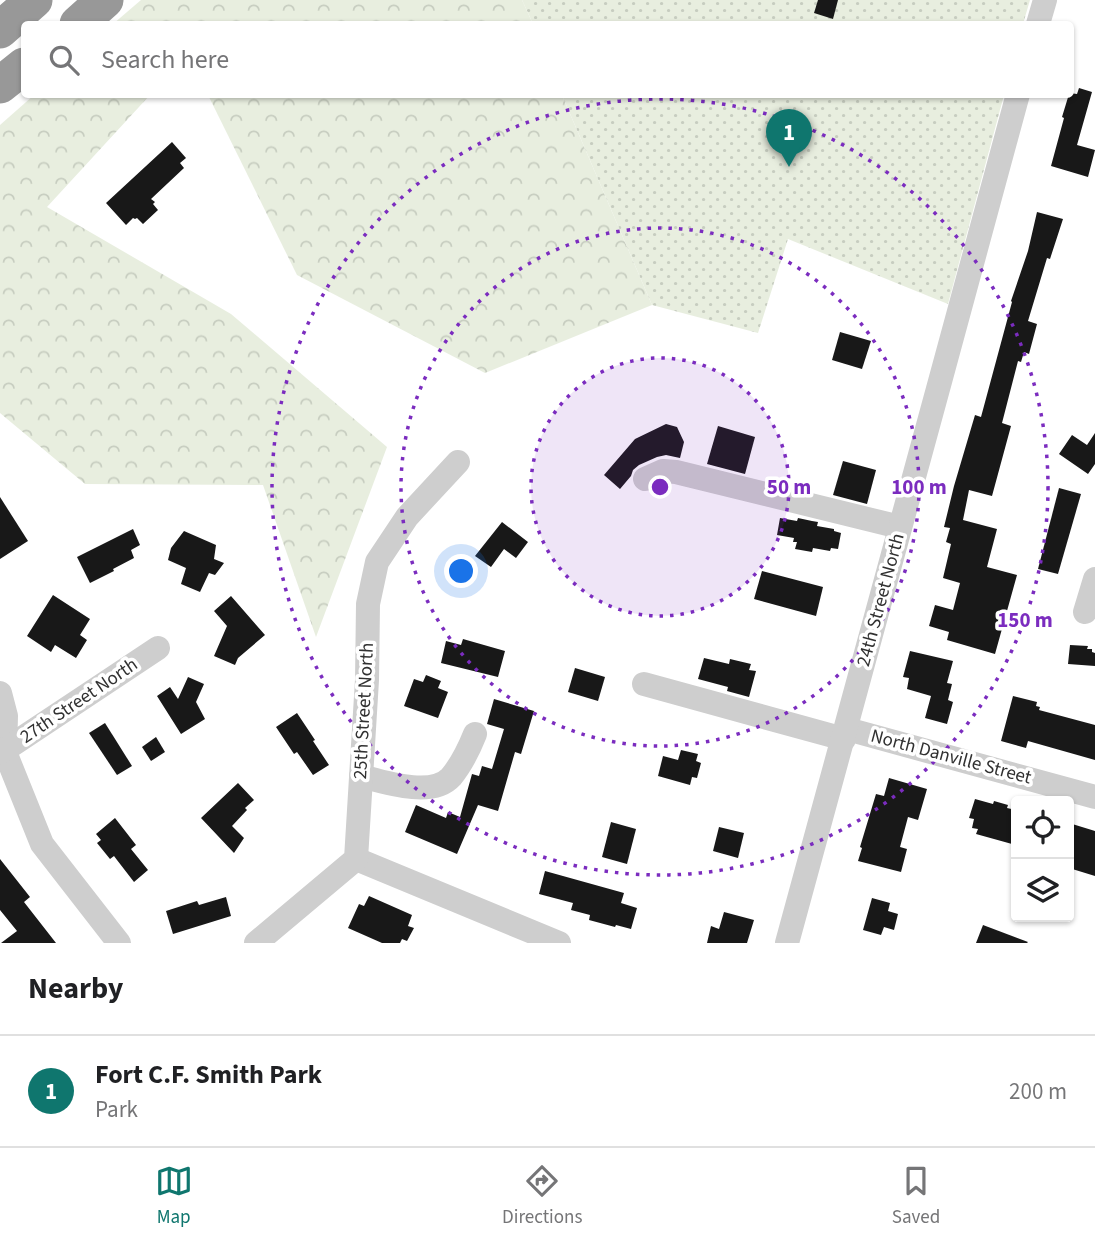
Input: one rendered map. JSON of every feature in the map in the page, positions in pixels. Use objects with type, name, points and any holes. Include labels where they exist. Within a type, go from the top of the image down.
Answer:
[{"type":"highway","points":[[0,30],[34,0]]},
{"type":"highway","points":[[81,21],[105,0]]},
{"type":"highway","points":[[0,85],[21,68]]},
{"type":"street","points":[[1039,21],[1045,0]]},
{"type":"street","name":"24th Street North","points":[[787,943],[1017,98]]},
{"type":"street","name":"25th Street North","points":[[356,859],[367,680],[368,604],[377,562],[407,517],[458,462]]},
{"type":"street","points":[[645,479],[663,471],[676,472],[900,527]]},
{"type":"street","points":[[1086,612],[1095,579]]},
{"type":"street","name":"27th Street North","points":[[2,753],[158,648]]},
{"type":"street","name":"North Danville Street","points":[[644,684],[1095,797]]},
{"type":"street","points":[[0,693],[6,716],[2,753],[42,844],[119,943]]},
{"type":"street","points":[[361,776],[417,788],[435,786],[449,779],[468,751],[475,734]]},
{"type":"street","points":[[256,943],[356,859],[559,943]]},
{"type":"green space","points":[[141,0],[522,0],[532,21],[116,21]]},
{"type":"green space","points":[[522,0],[1030,0],[1024,21],[532,21]]},
{"type":"green space","points":[[31,98],[147,98],[47,207],[231,314],[387,447],[316,637],[263,485],[85,484],[0,413],[0,125]]},
{"type":"green space","points":[[209,98],[563,98],[652,305],[485,373],[297,275]]},
{"type":"green space","points":[[563,98],[1003,98],[948,304],[788,239],[758,333],[652,305]]},
{"type":"building","points":[[818,0],[838,0],[833,19],[814,13]]},
{"type":"building","points":[[1079,88],[1092,92],[1077,145],[1095,150],[1088,177],[1051,166],[1068,98],[1074,98],[1074,94],[1077,94]]},
{"type":"building","points":[[172,142],[186,158],[180,163],[184,168],[151,199],[158,210],[143,224],[133,218],[126,225],[106,203]]},
{"type":"building","points":[[1037,212],[1063,219],[1050,259],[1047,258],[1028,321],[1037,324],[1029,354],[1024,352],[1021,362],[1018,361],[1002,423],[1011,426],[992,496],[969,490],[963,520],[997,529],[987,567],[1017,575],[995,654],[947,640],[949,632],[929,626],[935,605],[953,610],[960,583],[943,578],[951,544],[946,542],[950,528],[944,527],[975,415],[981,417]]},
{"type":"building","points":[[840,332],[871,341],[862,369],[832,360]]},
{"type":"building","points":[[666,424],[677,427],[684,442],[680,458],[666,455],[639,465],[620,489],[604,475],[635,439]]},
{"type":"building","points":[[718,426],[755,437],[745,474],[707,464]]},
{"type":"building","points":[[1095,433],[1095,464],[1088,474],[1059,454],[1072,435],[1087,445]]},
{"type":"building","points":[[843,461],[876,470],[867,504],[833,495]]},
{"type":"building","points":[[1059,488],[1081,494],[1058,574],[1038,569]]},
{"type":"building","points":[[0,497],[28,541],[0,559]]},
{"type":"building","points":[[780,518],[818,522],[817,526],[834,529],[841,533],[838,549],[831,548],[830,551],[813,548],[812,552],[795,549],[797,542],[793,542],[794,538],[777,535]]},
{"type":"building","points":[[502,522],[528,542],[516,558],[504,549],[491,567],[475,556]]},
{"type":"building","points":[[133,529],[140,545],[131,550],[134,558],[90,583],[77,557]]},
{"type":"building","points":[[184,531],[216,545],[214,559],[224,563],[215,575],[209,573],[200,592],[181,584],[186,568],[168,560],[171,548]]},
{"type":"building","points":[[762,571],[823,587],[816,616],[754,599]]},
{"type":"building","points":[[53,595],[90,619],[80,635],[87,640],[76,658],[55,645],[51,652],[27,636]]},
{"type":"building","points":[[231,596],[265,635],[238,658],[235,665],[214,656],[227,626],[214,611]]},
{"type":"building","points":[[463,639],[505,651],[498,677],[441,663],[446,641],[461,645]]},
{"type":"building","points":[[1070,645],[1088,646],[1087,649],[1092,649],[1095,653],[1095,666],[1068,664]]},
{"type":"building","points":[[910,651],[953,661],[947,683],[952,684],[948,700],[953,702],[947,724],[925,718],[931,696],[907,689],[909,678],[903,677]]},
{"type":"building","points":[[704,658],[729,664],[730,659],[751,664],[749,670],[756,671],[749,697],[727,691],[728,687],[698,679]]},
{"type":"building","points":[[575,668],[605,677],[598,701],[568,692]]},
{"type":"building","points":[[426,675],[441,681],[438,688],[448,692],[438,718],[404,706],[414,679],[423,682]]},
{"type":"building","points":[[188,677],[204,684],[196,702],[205,719],[181,734],[157,696],[170,687],[178,699]]},
{"type":"building","points":[[1013,696],[1037,702],[1039,710],[1095,725],[1095,760],[1028,741],[1026,748],[1001,741]]},
{"type":"building","points":[[494,699],[534,711],[521,754],[515,752],[498,811],[478,805],[457,854],[405,832],[416,805],[446,818],[448,812],[460,817],[472,774],[479,776],[482,766],[492,769],[504,729],[487,724]]},
{"type":"building","points":[[297,713],[329,765],[313,775],[297,752],[294,754],[276,727]]},
{"type":"building","points":[[105,723],[132,766],[117,775],[89,733]]},
{"type":"building","points":[[156,737],[165,752],[151,761],[142,747]]},
{"type":"building","points":[[681,750],[698,754],[696,761],[701,763],[697,778],[692,777],[690,785],[658,776],[663,756],[678,760]]},
{"type":"building","points":[[889,778],[927,789],[918,820],[908,817],[900,847],[907,849],[901,872],[858,861],[876,794],[884,796]]},
{"type":"building","points":[[238,783],[254,800],[232,826],[244,838],[234,853],[201,818]]},
{"type":"building","points":[[975,799],[1008,805],[1007,808],[1011,809],[1011,844],[976,834],[978,829],[972,828],[974,819],[969,818]]},
{"type":"building","points":[[115,818],[136,845],[131,849],[148,870],[134,882],[114,856],[110,859],[97,843],[101,840],[96,834]]},
{"type":"building","points":[[611,822],[636,829],[627,864],[602,857]]},
{"type":"building","points":[[1074,825],[1095,831],[1095,876],[1074,870]]},
{"type":"building","points":[[719,827],[744,833],[738,858],[713,851]]},
{"type":"building","points":[[0,859],[30,897],[24,902],[56,943],[1,943],[17,931],[0,910]]},
{"type":"building","points":[[545,871],[624,893],[621,903],[637,908],[631,929],[589,920],[590,915],[571,910],[573,903],[539,894]]},
{"type":"building","points":[[369,896],[412,915],[408,926],[414,928],[407,941],[402,939],[400,943],[382,943],[348,928],[359,904],[364,906]]},
{"type":"building","points":[[226,897],[231,916],[173,934],[166,911],[197,901],[199,905]]},
{"type":"building","points":[[872,898],[890,903],[888,911],[898,914],[894,930],[884,927],[881,935],[863,930]]},
{"type":"building","points":[[724,912],[754,920],[747,943],[707,943],[711,926],[719,929]]},
{"type":"building","points":[[983,925],[1028,942],[976,943]]},
{"type":"place","name":"Fort C.F. Smith Park","points":[[789,167]]}]
